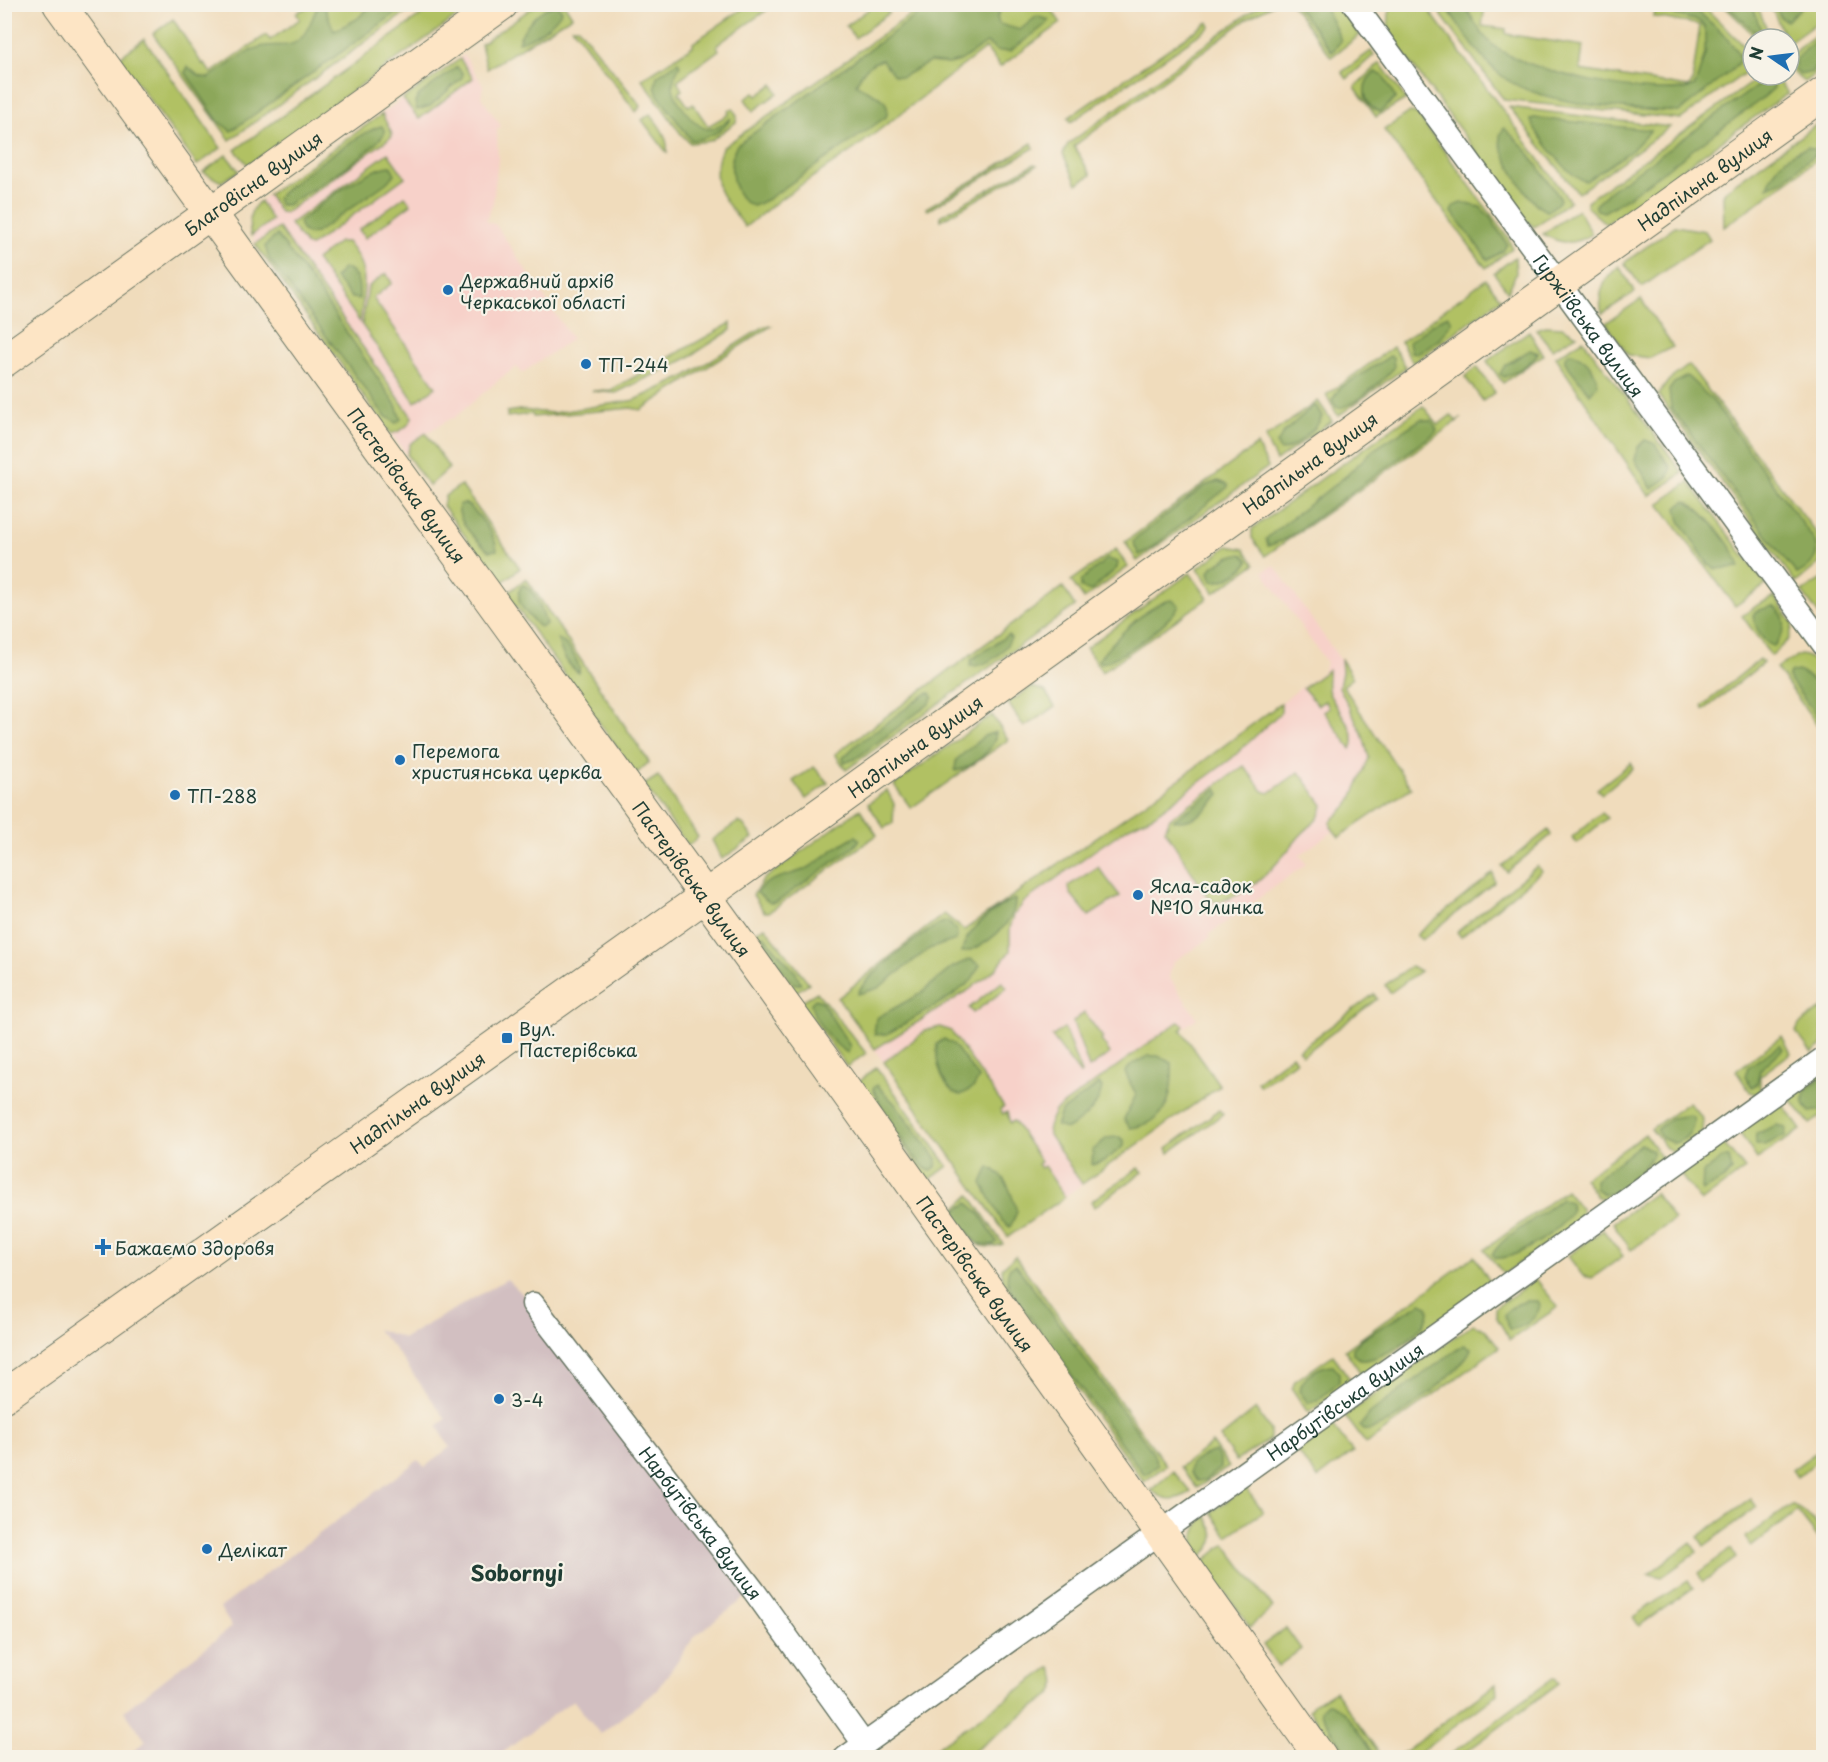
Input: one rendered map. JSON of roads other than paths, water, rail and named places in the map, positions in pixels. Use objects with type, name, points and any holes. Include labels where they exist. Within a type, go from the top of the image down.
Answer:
[{"type":"main road","name":"Пастерівська вулиця","points":[[59,4],[705,897],[1321,1758]]},
{"type":"main road","name":"Благовісна вулиця","points":[[4,361],[502,4]]},
{"type":"main road","name":"Надпільна вулиця","points":[[4,1396],[705,897],[1824,93]]},
{"type":"street","name":"Гуржіївська вулиця","points":[[1354,4],[1824,645]]},
{"type":"street","name":"Нарбутівська вулиця","points":[[845,1758],[1824,1058]]},
{"type":"street","name":"Нарбутівська вулиця","points":[[534,1304],[754,1591],[864,1744]]},
{"type":"place","name":"Державний архів Черкаської області","points":[[448,290]]},
{"type":"place","name":"ТП-244","points":[[586,364]]},
{"type":"place","name":"Перемога християнська церква","points":[[400,760]]},
{"type":"place","name":"ТП-288","points":[[175,795]]},
{"type":"place","name":"Ясла-садок №10 Ялинка","points":[[1138,895]]},
{"type":"place","name":"Вул. Пастерівська","points":[[507,1038]]},
{"type":"place","name":"Бажаємо Здоровя","points":[[103,1247]]},
{"type":"place","name":"3-4","points":[[499,1399]]},
{"type":"place","name":"Делікат","points":[[207,1549]]},
{"type":"district","name":"Sobornyi","points":[[517,1572]]}]
